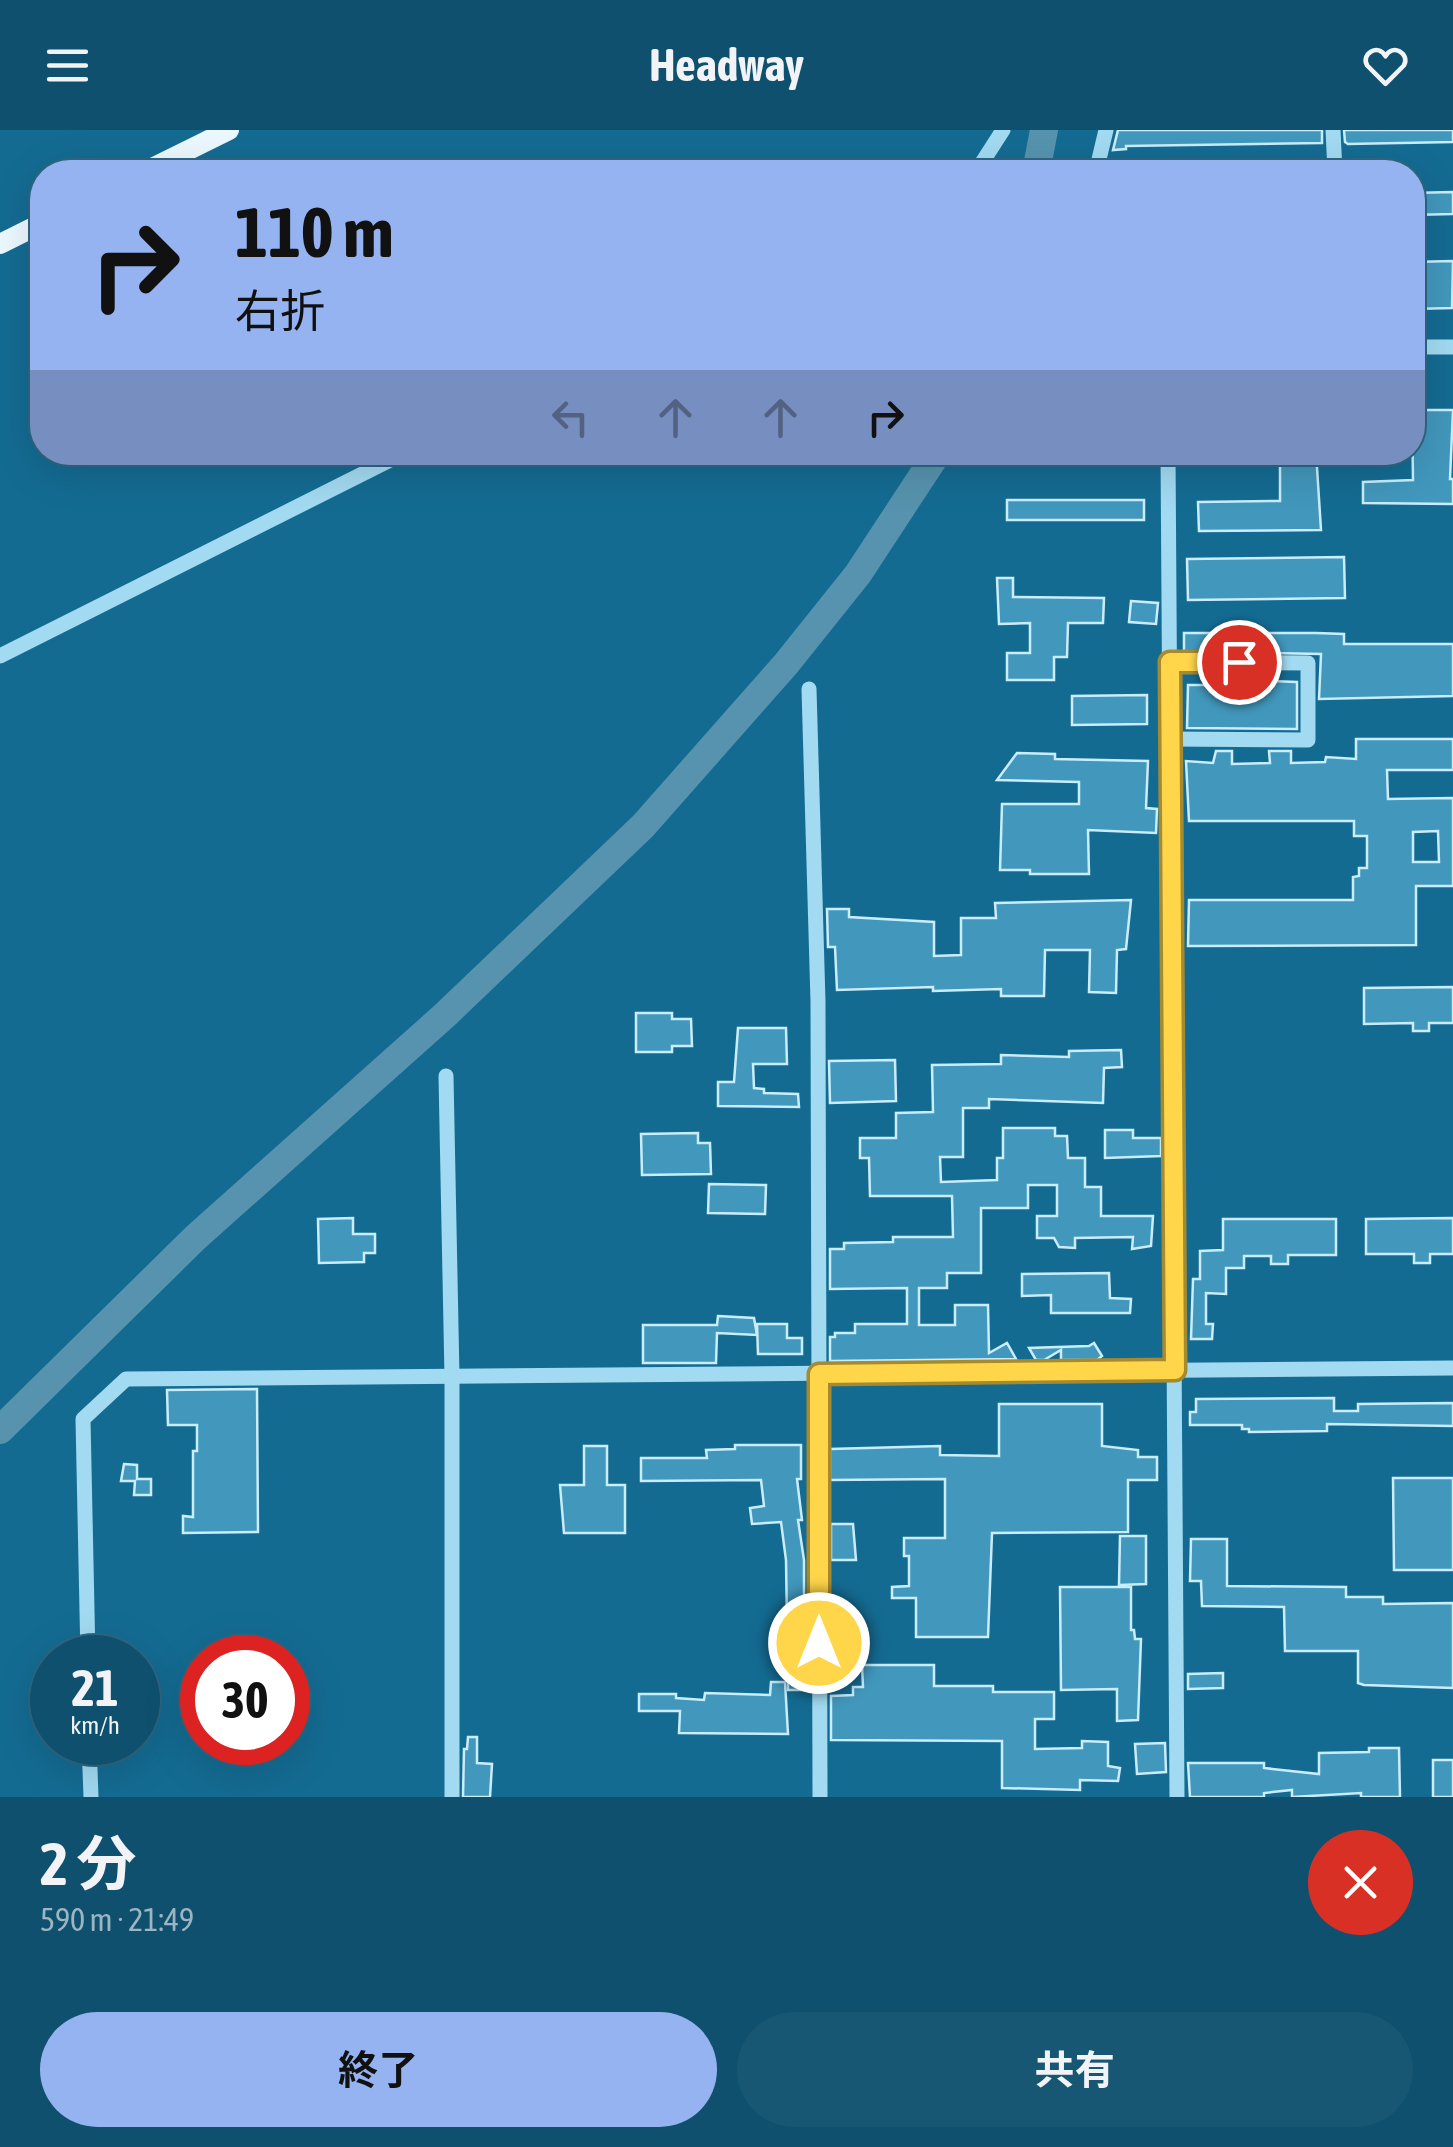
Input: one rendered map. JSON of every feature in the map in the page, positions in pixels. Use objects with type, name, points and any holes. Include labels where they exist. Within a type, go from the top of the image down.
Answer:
[{"type":"main road","points":[[168,160],[229,130]]},
{"type":"main road","points":[[0,244],[30,229]]},
{"type":"street","points":[[984,160],[1003,130]]},
{"type":"street","points":[[1099,160],[1106,130]]},
{"type":"street","points":[[1334,130],[1335,160]]},
{"type":"street","points":[[1425,348],[1453,347]]},
{"type":"street","points":[[0,656],[380,465]]},
{"type":"street","points":[[1168,465],[1178,1797]]},
{"type":"street","points":[[1170,662],[1308,663],[1308,740],[1170,739]]},
{"type":"street","points":[[809,689],[818,1002],[820,1797]]},
{"type":"street","points":[[446,1076],[452,1376],[452,1797]]},
{"type":"street","points":[[88,1635],[83,1419],[126,1379],[1453,1368]]},
{"type":"street","points":[[90,1765],[90,1797]]},
{"type":"building","points":[[1118,130],[1322,130],[1322,143],[1126,146],[1113,150]]},
{"type":"building","points":[[1344,130],[1453,130],[1453,142],[1348,144]]},
{"type":"building","points":[[1453,192],[1453,214],[1425,215],[1425,193]]},
{"type":"building","points":[[1453,261],[1452,308],[1425,309],[1425,262]]},
{"type":"building","points":[[1425,410],[1453,410],[1453,504],[1363,503],[1363,482],[1413,480],[1413,465],[1425,465]]},
{"type":"building","points":[[1280,465],[1317,465],[1321,530],[1199,531],[1198,502],[1280,501]]},
{"type":"building","points":[[1007,500],[1144,500],[1144,520],[1007,520]]},
{"type":"building","points":[[1344,557],[1345,598],[1188,600],[1187,559]]},
{"type":"building","points":[[997,578],[1013,578],[1013,597],[1104,598],[1103,623],[1068,623],[1067,657],[1054,657],[1054,680],[1007,680],[1007,653],[1030,653],[1030,623],[999,624]]},
{"type":"building","points":[[1131,601],[1158,603],[1156,624],[1129,622]]},
{"type":"building","points":[[1184,633],[1344,634],[1344,644],[1453,644],[1453,696],[1319,699],[1321,654],[1184,651]]},
{"type":"building","points":[[1248,680],[1297,682],[1297,729],[1187,728],[1188,685],[1213,685],[1214,681],[1248,684]]},
{"type":"building","points":[[1147,695],[1147,724],[1072,725],[1072,696]]},
{"type":"building","points":[[1356,739],[1453,739],[1453,770],[1387,770],[1388,799],[1453,798],[1453,886],[1416,886],[1416,945],[1188,946],[1189,900],[1353,900],[1353,877],[1359,876],[1359,868],[1367,868],[1367,836],[1354,836],[1354,821],[1189,821],[1186,761],[1213,763],[1216,751],[1232,751],[1232,764],[1270,763],[1269,751],[1291,751],[1291,763],[1325,762],[1326,757],[1356,759]],"holes":[[[1438,831],[1439,862],[1413,862],[1413,832]]]},
{"type":"building","points":[[1017,753],[1055,754],[1055,759],[1148,761],[1146,808],[1157,809],[1156,833],[1088,830],[1089,874],[1000,870],[1002,804],[1079,804],[1079,782],[997,780]]},
{"type":"building","points":[[1131,900],[1126,949],[1117,950],[1116,993],[1089,992],[1090,950],[1045,950],[1044,996],[1001,996],[1001,989],[933,991],[933,987],[837,990],[835,947],[828,947],[827,909],[849,909],[849,917],[934,922],[934,956],[961,955],[961,918],[996,918],[995,903]]},
{"type":"building","points":[[1453,987],[1453,1023],[1429,1023],[1429,1031],[1413,1031],[1413,1023],[1364,1024],[1364,988]]},
{"type":"building","points":[[636,1013],[672,1013],[672,1019],[691,1019],[692,1046],[672,1046],[672,1052],[636,1052]]},
{"type":"building","points":[[738,1028],[786,1028],[787,1064],[753,1064],[754,1088],[764,1089],[764,1093],[798,1094],[799,1107],[718,1106],[718,1082],[734,1082]]},
{"type":"building","points":[[1121,1050],[1122,1067],[1104,1068],[1103,1103],[989,1099],[989,1108],[963,1108],[963,1157],[940,1157],[941,1182],[997,1180],[997,1158],[1003,1158],[1003,1128],[1055,1128],[1055,1136],[1067,1136],[1068,1158],[1085,1158],[1085,1187],[1101,1187],[1101,1216],[1153,1216],[1151,1246],[1132,1249],[1133,1237],[1075,1238],[1075,1248],[1059,1247],[1054,1238],[1037,1238],[1037,1216],[1057,1216],[1057,1185],[1028,1185],[1028,1208],[981,1208],[981,1273],[947,1273],[947,1288],[919,1288],[919,1325],[955,1325],[955,1305],[988,1305],[989,1353],[1007,1343],[1016,1359],[830,1361],[830,1337],[835,1337],[835,1333],[855,1333],[855,1324],[907,1324],[907,1288],[830,1289],[830,1249],[844,1249],[844,1243],[893,1242],[893,1237],[953,1237],[952,1196],[870,1196],[869,1158],[860,1158],[860,1138],[896,1138],[896,1113],[933,1112],[932,1065],[1001,1064],[1001,1055],[1069,1057],[1069,1051]]},
{"type":"building","points":[[895,1060],[896,1101],[830,1103],[829,1061]]},
{"type":"building","points":[[1105,1130],[1133,1130],[1133,1138],[1161,1138],[1161,1156],[1105,1158]]},
{"type":"building","points":[[698,1133],[698,1143],[710,1143],[711,1174],[642,1175],[641,1134]]},
{"type":"building","points":[[709,1184],[766,1185],[765,1214],[708,1213]]},
{"type":"building","points":[[353,1218],[353,1234],[375,1234],[375,1253],[364,1253],[364,1262],[319,1263],[318,1219]]},
{"type":"building","points":[[1453,1218],[1453,1254],[1430,1254],[1430,1263],[1414,1263],[1414,1254],[1366,1254],[1366,1219]]},
{"type":"building","points":[[1223,1219],[1336,1219],[1336,1255],[1288,1255],[1288,1264],[1271,1264],[1271,1256],[1244,1256],[1244,1268],[1226,1268],[1226,1294],[1206,1293],[1206,1324],[1213,1324],[1212,1339],[1191,1339],[1193,1279],[1200,1279],[1200,1251],[1223,1250]]},
{"type":"building","points":[[1109,1273],[1110,1298],[1131,1299],[1130,1313],[1051,1313],[1051,1295],[1022,1296],[1022,1274]]},
{"type":"building","points":[[718,1316],[754,1318],[757,1335],[717,1333],[716,1363],[643,1363],[643,1325],[717,1325]]},
{"type":"building","points":[[757,1324],[787,1324],[787,1338],[802,1338],[802,1354],[758,1354]]},
{"type":"building","points":[[1094,1343],[1102,1356],[1097,1360],[1061,1360],[1061,1350],[1036,1360],[1029,1348],[1089,1346]]},
{"type":"building","points":[[257,1389],[258,1532],[183,1533],[183,1516],[193,1517],[197,1425],[168,1425],[167,1390]]},
{"type":"building","points":[[1334,1398],[1334,1411],[1358,1411],[1358,1404],[1453,1403],[1453,1426],[1327,1424],[1327,1431],[1249,1432],[1242,1425],[1190,1425],[1196,1399]]},
{"type":"building","points":[[999,1404],[1102,1404],[1102,1446],[1138,1450],[1138,1457],[1157,1457],[1157,1480],[1128,1480],[1128,1532],[992,1533],[988,1637],[916,1637],[916,1598],[892,1598],[892,1587],[909,1586],[909,1556],[904,1556],[904,1538],[945,1538],[945,1479],[830,1480],[830,1449],[940,1446],[940,1455],[999,1456]]},
{"type":"building","points":[[735,1445],[801,1445],[801,1479],[797,1479],[804,1610],[808,1610],[805,1690],[788,1690],[786,1560],[781,1522],[752,1524],[750,1508],[764,1506],[761,1480],[641,1481],[641,1458],[707,1458],[706,1450],[735,1449]]},
{"type":"building","points":[[584,1446],[607,1446],[607,1485],[625,1485],[625,1533],[564,1533],[560,1485],[584,1485]]},
{"type":"building","points":[[124,1464],[137,1465],[137,1479],[151,1479],[151,1495],[134,1495],[135,1481],[121,1481]]},
{"type":"building","points":[[1393,1478],[1453,1478],[1453,1570],[1394,1570]]},
{"type":"building","points":[[831,1524],[853,1524],[856,1560],[831,1560]]},
{"type":"building","points":[[1120,1536],[1146,1536],[1146,1584],[1119,1585]]},
{"type":"building","points":[[1191,1539],[1227,1539],[1227,1586],[1346,1587],[1346,1597],[1383,1597],[1383,1604],[1453,1603],[1453,1688],[1364,1685],[1358,1683],[1358,1651],[1285,1651],[1284,1607],[1202,1606],[1201,1581],[1190,1581]]},
{"type":"building","points":[[1060,1587],[1131,1587],[1131,1630],[1135,1639],[1141,1639],[1138,1720],[1117,1721],[1117,1689],[1061,1690]]},
{"type":"building","points":[[862,1665],[934,1665],[934,1686],[993,1686],[993,1692],[1054,1692],[1054,1719],[1035,1719],[1035,1749],[1082,1748],[1082,1741],[1108,1742],[1108,1766],[1120,1768],[1118,1781],[1080,1780],[1080,1790],[1002,1788],[1002,1741],[831,1740],[831,1696],[853,1695],[853,1687],[863,1687]]},
{"type":"building","points":[[1223,1673],[1223,1688],[1188,1689],[1188,1674]]},
{"type":"building","points":[[771,1682],[785,1682],[788,1734],[679,1733],[680,1711],[639,1711],[639,1694],[676,1694],[676,1698],[704,1700],[705,1693],[770,1695]]},
{"type":"building","points":[[468,1737],[477,1737],[477,1763],[492,1764],[490,1797],[463,1797]]},
{"type":"building","points":[[1165,1743],[1166,1772],[1137,1774],[1135,1744]]},
{"type":"building","points":[[1369,1748],[1399,1748],[1400,1797],[1361,1797],[1361,1793],[1292,1797],[1292,1790],[1264,1793],[1264,1797],[1190,1797],[1188,1763],[1264,1763],[1264,1768],[1319,1774],[1319,1753],[1369,1752]]},
{"type":"building","points":[[1433,1760],[1453,1760],[1453,1797],[1433,1797]]},
{"type":"waterway","points":[[1038,160],[1044,130]]},
{"type":"waterway","points":[[0,1430],[195,1238],[445,1015],[643,826],[786,664],[858,574],[929,465]]},
{"type":"route","points":[[819,1643],[819,1374],[1175,1370],[1170,662],[1239,662]]}]
